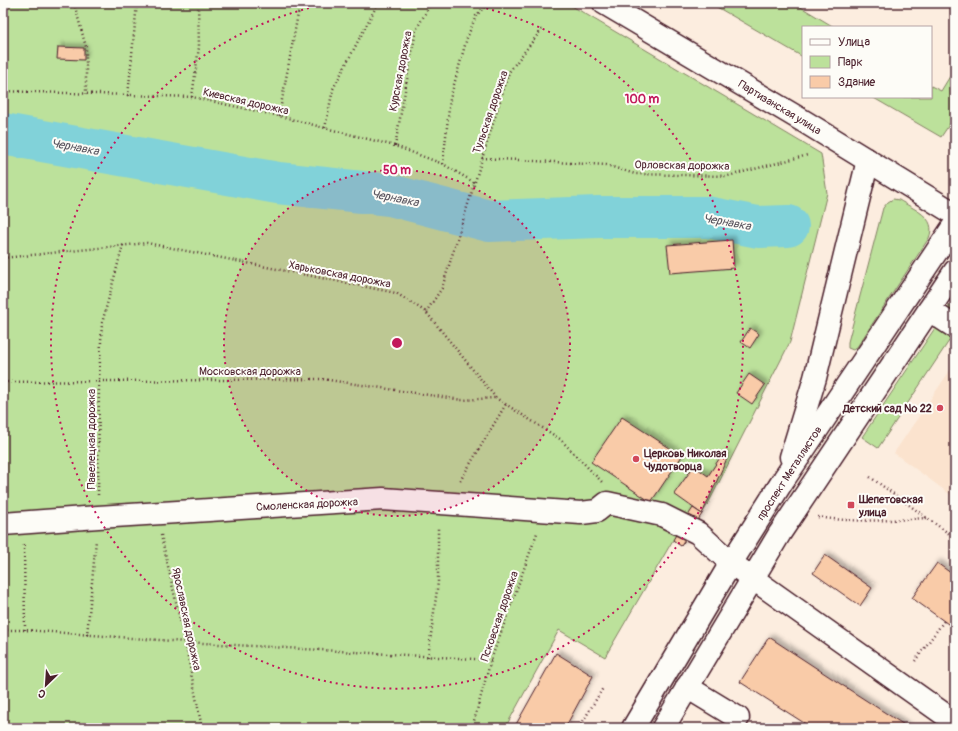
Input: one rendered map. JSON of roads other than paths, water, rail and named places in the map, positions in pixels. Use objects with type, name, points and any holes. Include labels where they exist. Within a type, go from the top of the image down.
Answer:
[{"type":"street","name":"Партизанская улица","points":[[604,3],[868,160],[955,214]]},
{"type":"street","points":[[784,479],[815,378],[868,160]]},
{"type":"street","name":"проспект Металлистов","points":[[633,728],[731,563],[784,479],[955,224]]},
{"type":"street","points":[[663,728],[752,578],[810,487],[955,271]]},
{"type":"street","points":[[929,310],[955,327]]},
{"type":"street","name":"Смоленская дорожка","points":[[13,523],[98,516],[383,499],[581,513],[597,511],[608,503],[662,515],[698,533],[731,563]]},
{"type":"street","points":[[731,563],[955,722]]},
{"type":"street","points":[[687,687],[738,718]]},
{"type":"waterway","name":"Чернавка","points":[[3,134],[278,183],[390,195],[489,221],[598,217],[707,217],[758,227],[788,226]]},
{"type":"place","name":"Детский сад № 22","points":[[940,408]]},
{"type":"place","name":"Церковь Николая Чудотворца","points":[[636,459]]},
{"type":"place","name":"Шепетовская улица","points":[[851,505]]}]
